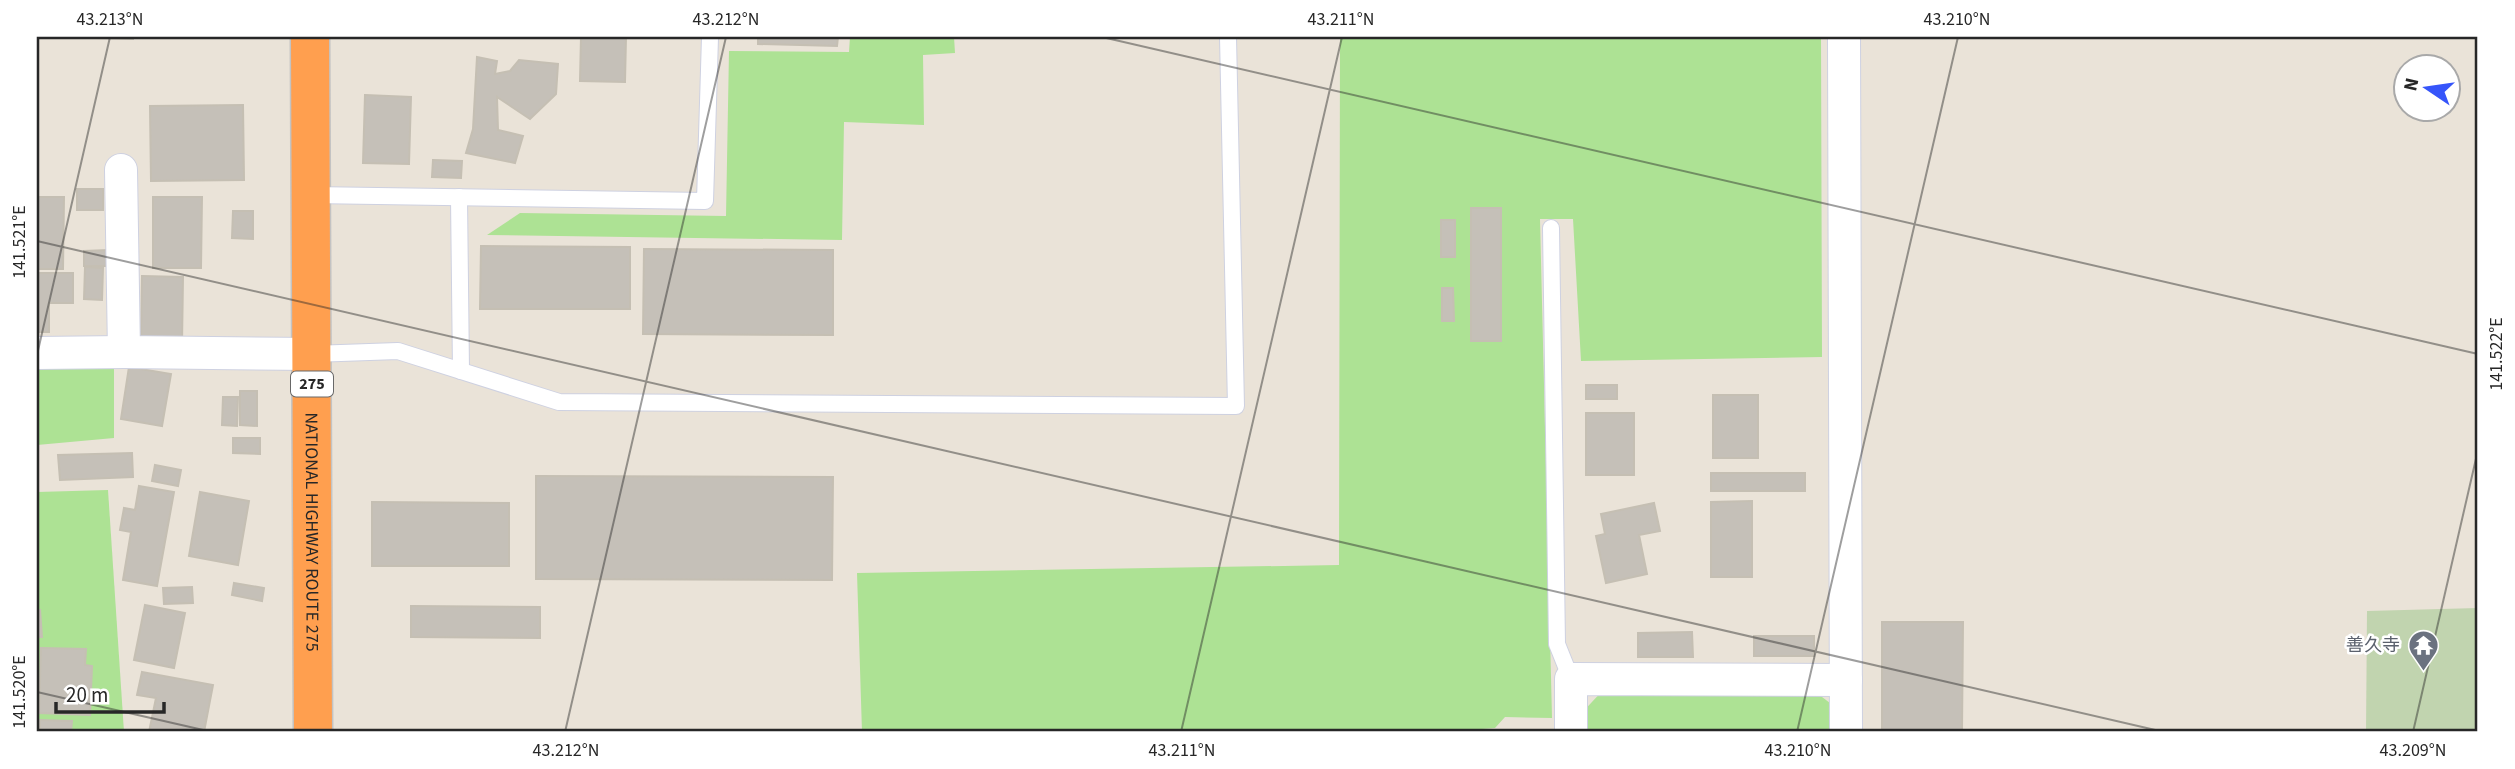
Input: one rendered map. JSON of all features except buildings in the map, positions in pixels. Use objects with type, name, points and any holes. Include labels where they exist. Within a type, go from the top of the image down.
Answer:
[{"type":"highway","name":"NATIONAL HIGHWAY ROUTE 275","points":[[310,37],[313,732]]},
{"type":"street","points":[[1844,37],[1846,732]]},
{"type":"street","points":[[121,170],[124,352]]},
{"type":"street","points":[[37,353],[312,354]]},
{"type":"street","points":[[1571,732],[1571,679],[1846,680]]},
{"type":"lane","points":[[311,195],[705,201],[710,37]]},
{"type":"lane","points":[[312,354],[398,351],[559,401],[1236,406],[1228,37]]},
{"type":"lane","points":[[459,197],[461,371]]},
{"type":"lane","points":[[1552,228],[1557,644],[1571,679]]},
{"type":"green space","points":[[850,37],[954,37],[955,53],[923,55],[924,125],[844,122],[842,240],[487,235],[520,213],[726,216],[729,51],[849,52]]},
{"type":"green space","points":[[1340,37],[1821,37],[1822,357],[1581,361],[1573,219],[1540,219],[1552,718],[1505,717],[1495,728],[1444,732],[862,732],[857,573],[1339,565]]},
{"type":"green space","points":[[114,365],[114,438],[37,445],[37,367]]},
{"type":"green space","points":[[108,490],[124,732],[37,732],[37,492]]},
{"type":"green space","name":"善久寺","points":[[2478,608],[2478,732],[2366,732],[2367,611]]},
{"type":"green space","points":[[1605,688],[1818,694],[1834,706],[1834,732],[1579,732],[1578,717]]},
{"type":"place","name":"善久寺","points":[[2423,672]]}]
